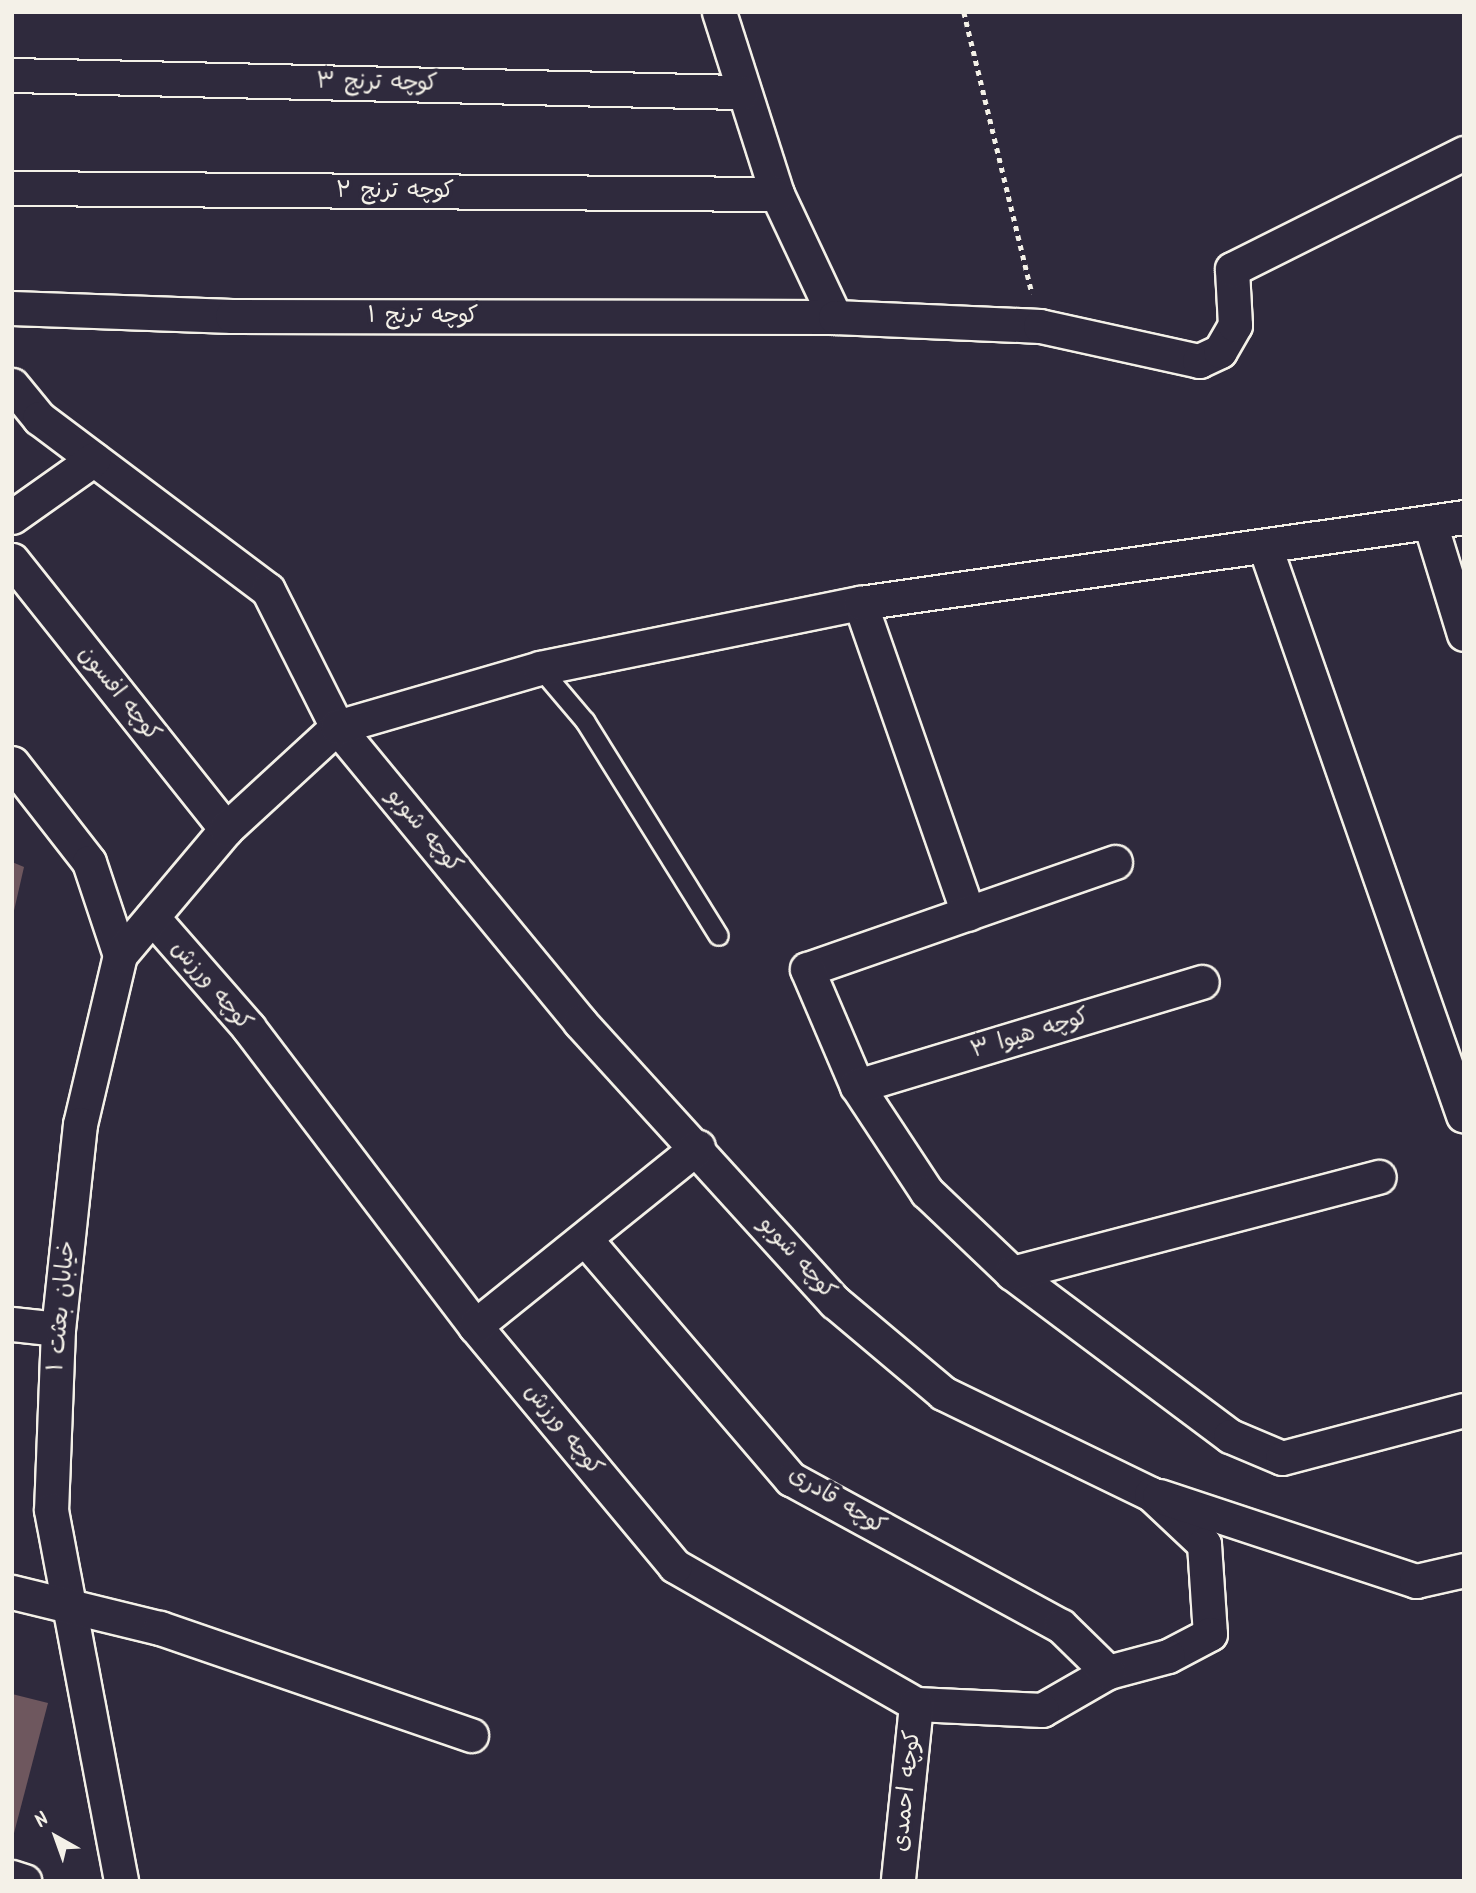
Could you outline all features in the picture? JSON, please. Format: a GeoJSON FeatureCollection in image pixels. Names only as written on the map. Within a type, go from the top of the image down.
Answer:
{"type":"FeatureCollection","features":[{"type":"Feature","properties":{"kind":"street"},"geometry":{"type":"LineString","coordinates":[[719,12],[741,92],[777,194],[835,317]]}},
{"type":"Feature","properties":{"kind":"street","name":"کوچه ترنج ۳"},"geometry":{"type":"LineString","coordinates":[[12,75],[741,92]]}},
{"type":"Feature","properties":{"kind":"street","name":"کوچه ترنج ۱"},"geometry":{"type":"LineString","coordinates":[[12,308],[232,316],[835,317],[1040,326],[1199,361],[1220,351],[1235,325],[1231,269],[1464,153]]}},
{"type":"Feature","properties":{"kind":"street","name":"کوچه ترنج ۲"},"geometry":{"type":"LineString","coordinates":[[12,188],[777,194]]}},
{"type":"Feature","properties":{"kind":"street","name":"کوچه شوبو"},"geometry":{"type":"LineString","coordinates":[[12,385],[39,418],[268,590],[337,727],[580,1021],[698,1147],[835,1302],[943,1393],[1152,1494],[1204,1544],[1210,1634],[1168,1656],[1108,1672]]}},
{"type":"Feature","properties":{"kind":"street"},"geometry":{"type":"LineString","coordinates":[[12,517],[93,459]]}},
{"type":"Feature","properties":{"kind":"street"},"geometry":{"type":"LineString","coordinates":[[120,954],[226,829],[337,727],[540,668],[860,604],[1464,517]]}},
{"type":"Feature","properties":{"kind":"street"},"geometry":{"type":"LineString","coordinates":[[1430,523],[1464,634]]}},
{"type":"Feature","properties":{"kind":"street"},"geometry":{"type":"LineString","coordinates":[[1265,547],[1463,1115]]}},
{"type":"Feature","properties":{"kind":"street","name":"کوچه افسون"},"geometry":{"type":"LineString","coordinates":[[12,560],[226,829]]}},
{"type":"Feature","properties":{"kind":"street"},"geometry":{"type":"LineString","coordinates":[[860,604],[968,914]]}},
{"type":"Feature","properties":{"kind":"street"},"geometry":{"type":"LineString","coordinates":[[12,763],[89,862],[120,954]]}},
{"type":"Feature","properties":{"kind":"street"},"geometry":{"type":"LineString","coordinates":[[1115,862],[807,969],[857,1086],[928,1192],[1012,1273],[1230,1436],[1282,1458],[1464,1410]]}},
{"type":"Feature","properties":{"kind":"street","name":"کوچه ورزش"},"geometry":{"type":"LineString","coordinates":[[152,917],[249,1028],[475,1326],[674,1566],[916,1704],[1042,1710],[1108,1672]]}},
{"type":"Feature","properties":{"kind":"street","name":"خیابان بعثت ۱"},"geometry":{"type":"LineString","coordinates":[[120,954],[80,1124],[58,1329],[51,1510],[66,1601],[121,1881]]}},
{"type":"Feature","properties":{"kind":"street","name":"کوچه هیوا ۳"},"geometry":{"type":"LineString","coordinates":[[857,1086],[1202,982]]}},
{"type":"Feature","properties":{"kind":"street"},"geometry":{"type":"LineString","coordinates":[[475,1326],[586,1240],[698,1147]]}},
{"type":"Feature","properties":{"kind":"street"},"geometry":{"type":"LineString","coordinates":[[1012,1273],[1379,1177]]}},
{"type":"Feature","properties":{"kind":"street","name":"کوچه قادری"},"geometry":{"type":"LineString","coordinates":[[586,1240],[791,1479],[1061,1626],[1108,1672]]}},
{"type":"Feature","properties":{"kind":"street"},"geometry":{"type":"LineString","coordinates":[[12,1324],[58,1329]]}},
{"type":"Feature","properties":{"kind":"street"},"geometry":{"type":"LineString","coordinates":[[1152,1494],[1416,1581],[1464,1570]]}},
{"type":"Feature","properties":{"kind":"street"},"geometry":{"type":"LineString","coordinates":[[12,1592],[66,1601],[471,1735]]}},
{"type":"Feature","properties":{"kind":"street","name":"کوچه احمدی"},"geometry":{"type":"LineString","coordinates":[[898,1879],[916,1704]]}},
{"type":"Feature","properties":{"kind":"street"},"geometry":{"type":"LineString","coordinates":[[12,1877],[24,1881]]}},
{"type":"Feature","properties":{"kind":"lane"},"geometry":{"type":"LineString","coordinates":[[540,668],[585,721],[719,936]]}},
{"type":"Feature","properties":{"kind":"path"},"geometry":{"type":"LineString","coordinates":[[964,12],[1040,326]]}},
{"type":"Feature","properties":{"kind":"building"},"geometry":{"type":"Polygon","coordinates":[[[12,862],[24,867],[13,915],[12,914],[12,862]]]}},
{"type":"Feature","properties":{"kind":"building"},"geometry":{"type":"Polygon","coordinates":[[[12,1694],[48,1703],[13,1837],[12,1837],[12,1694]]]}}]}
